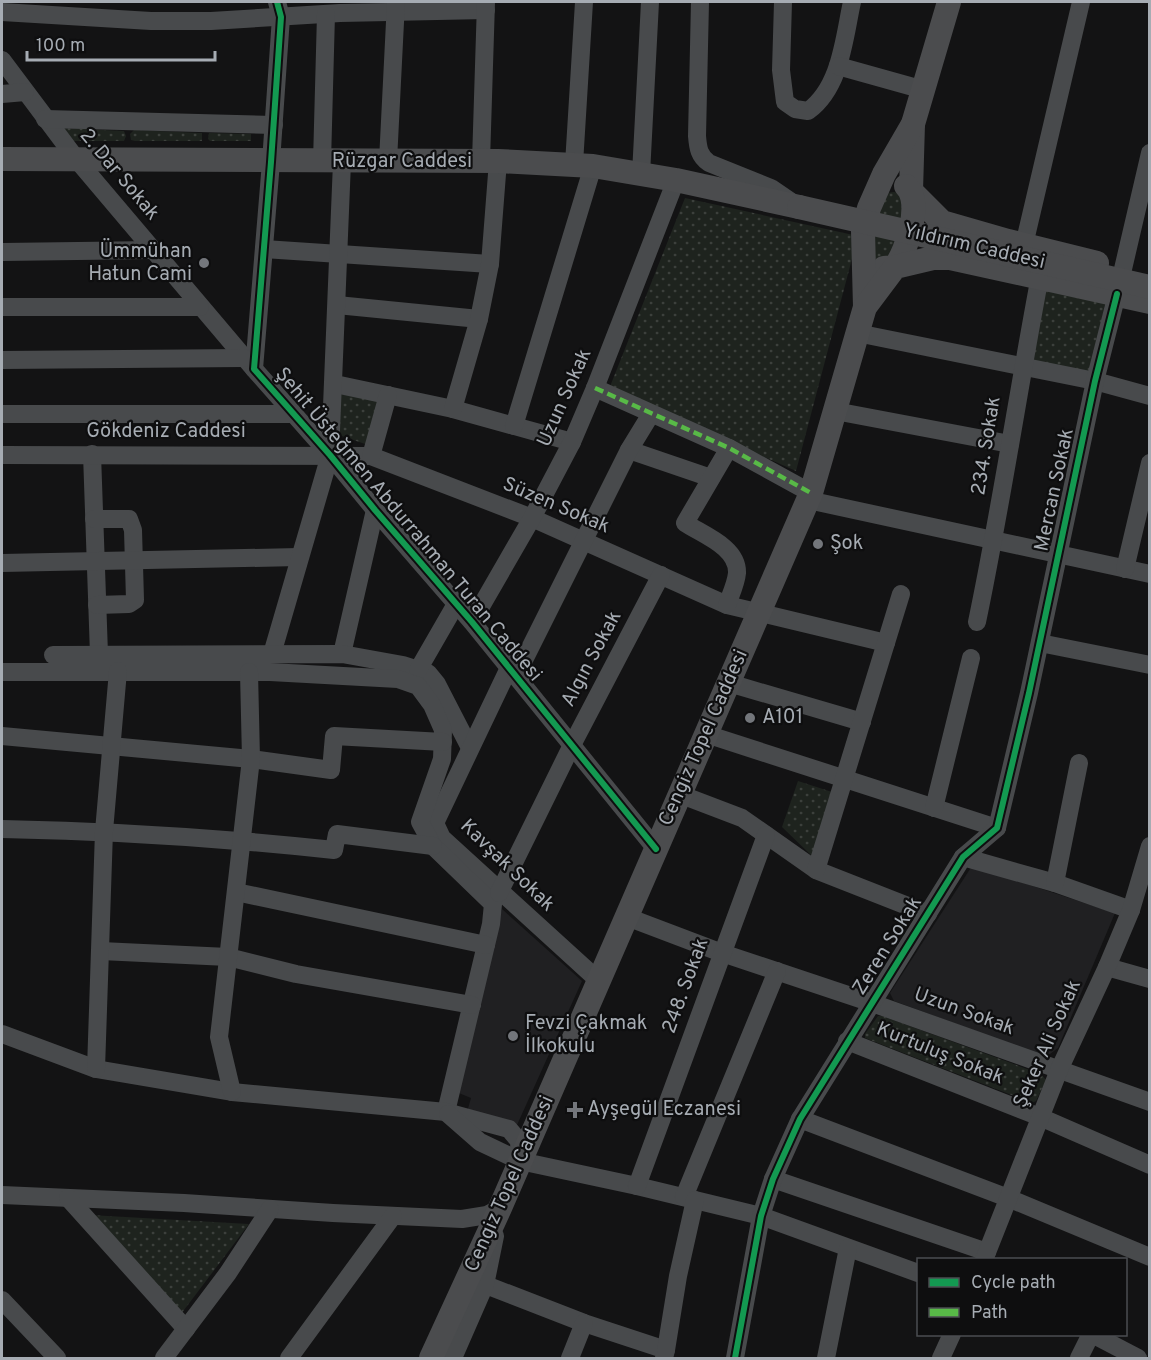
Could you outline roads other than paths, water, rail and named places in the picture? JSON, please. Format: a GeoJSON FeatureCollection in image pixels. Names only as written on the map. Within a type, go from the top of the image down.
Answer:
{"type":"FeatureCollection","features":[{"type":"Feature","properties":{"kind":"main road"},"geometry":{"type":"LineString","coordinates":[[865,307],[863,231],[876,190],[913,124],[949,2]]}},
{"type":"Feature","properties":{"kind":"main road"},"geometry":{"type":"LineString","coordinates":[[865,307],[895,267],[903,253],[912,225],[913,124]]}},
{"type":"Feature","properties":{"kind":"main road","name":"Rüzgar Caddesi"},"geometry":{"type":"LineString","coordinates":[[2,159],[271,162],[489,161],[584,165],[676,180],[799,207]]}},
{"type":"Feature","properties":{"kind":"main road"},"geometry":{"type":"LineString","coordinates":[[876,190],[887,183],[898,182],[911,191],[942,222],[958,228],[1149,275]]}},
{"type":"Feature","properties":{"kind":"main road","name":"Yıldırım Caddesi"},"geometry":{"type":"LineString","coordinates":[[799,207],[1149,287]]}},
{"type":"Feature","properties":{"kind":"main road"},"geometry":{"type":"LineString","coordinates":[[863,245],[866,257],[876,267],[895,267],[933,258],[950,258],[1040,276],[1149,302]]}},
{"type":"Feature","properties":{"kind":"main road","name":"Cengiz Topel Caddesi"},"geometry":{"type":"LineString","coordinates":[[431,1359],[476,1282],[500,1208],[810,496],[865,307]]}},
{"type":"Feature","properties":{"kind":"street"},"geometry":{"type":"LineString","coordinates":[[514,426],[584,165],[584,2]]}},
{"type":"Feature","properties":{"kind":"street"},"geometry":{"type":"LineString","coordinates":[[641,174],[650,2]]}},
{"type":"Feature","properties":{"kind":"street"},"geometry":{"type":"LineString","coordinates":[[700,2],[697,136],[702,158],[771,188],[799,207]]}},
{"type":"Feature","properties":{"kind":"street"},"geometry":{"type":"LineString","coordinates":[[783,2],[780,70],[784,102],[795,109],[808,111],[818,103],[838,66],[852,2]]}},
{"type":"Feature","properties":{"kind":"street"},"geometry":{"type":"LineString","coordinates":[[1024,245],[1081,2]]}},
{"type":"Feature","properties":{"kind":"street"},"geometry":{"type":"LineString","coordinates":[[388,161],[396,6]]}},
{"type":"Feature","properties":{"kind":"street"},"geometry":{"type":"LineString","coordinates":[[2,12],[89,9],[171,21],[211,21],[279,9],[486,6],[490,264],[479,319],[453,409]]}},
{"type":"Feature","properties":{"kind":"street","name":"Şehit Üsteğmen Abdurrahman Turan Caddesi"},"geometry":{"type":"LineString","coordinates":[[279,9],[274,125],[264,249],[249,363],[472,622],[656,849]]}},
{"type":"Feature","properties":{"kind":"street"},"geometry":{"type":"LineString","coordinates":[[272,654],[330,455],[339,253],[332,162],[335,9]]}},
{"type":"Feature","properties":{"kind":"street","name":"2. Dar Sokak"},"geometry":{"type":"LineString","coordinates":[[2,60],[77,160],[249,363]]}},
{"type":"Feature","properties":{"kind":"street"},"geometry":{"type":"LineString","coordinates":[[838,66],[924,90]]}},
{"type":"Feature","properties":{"kind":"street"},"geometry":{"type":"LineString","coordinates":[[2,94],[25,93]]}},
{"type":"Feature","properties":{"kind":"street"},"geometry":{"type":"LineString","coordinates":[[45,119],[274,125]]}},
{"type":"Feature","properties":{"kind":"street"},"geometry":{"type":"LineString","coordinates":[[1123,269],[1149,153]]}},
{"type":"Feature","properties":{"kind":"street","name":"Uzun Sokak"},"geometry":{"type":"LineString","coordinates":[[472,622],[532,518],[572,442],[676,180]]}},
{"type":"Feature","properties":{"kind":"street"},"geometry":{"type":"LineString","coordinates":[[264,249],[490,264]]}},
{"type":"Feature","properties":{"kind":"street"},"geometry":{"type":"LineString","coordinates":[[2,252],[153,250]]}},
{"type":"Feature","properties":{"kind":"street","name":"234. Sokak"},"geometry":{"type":"LineString","coordinates":[[977,622],[994,540],[1040,276]]}},
{"type":"Feature","properties":{"kind":"street","name":"Mercan Sokak"},"geometry":{"type":"LineString","coordinates":[[997,828],[1040,643],[1095,381],[1117,294]]}},
{"type":"Feature","properties":{"kind":"street"},"geometry":{"type":"LineString","coordinates":[[337,305],[479,319]]}},
{"type":"Feature","properties":{"kind":"street"},"geometry":{"type":"LineString","coordinates":[[2,307],[200,307]]}},
{"type":"Feature","properties":{"kind":"street"},"geometry":{"type":"LineString","coordinates":[[857,333],[1095,381],[1149,396]]}},
{"type":"Feature","properties":{"kind":"street"},"geometry":{"type":"LineString","coordinates":[[2,360],[249,363]]}},
{"type":"Feature","properties":{"kind":"street"},"geometry":{"type":"LineString","coordinates":[[334,384],[453,409],[572,442]]}},
{"type":"Feature","properties":{"kind":"street"},"geometry":{"type":"LineString","coordinates":[[595,388],[729,448],[810,496],[1149,574]]}},
{"type":"Feature","properties":{"kind":"street"},"geometry":{"type":"LineString","coordinates":[[371,456],[388,395]]}},
{"type":"Feature","properties":{"kind":"street"},"geometry":{"type":"LineString","coordinates":[[835,411],[1010,444]]}},
{"type":"Feature","properties":{"kind":"street"},"geometry":{"type":"LineString","coordinates":[[2,414],[294,414]]}},
{"type":"Feature","properties":{"kind":"street","name":"Kavşak Sokak"},"geometry":{"type":"LineString","coordinates":[[599,981],[442,838],[435,823],[470,748],[583,542],[629,450],[651,414]]}},
{"type":"Feature","properties":{"kind":"street"},"geometry":{"type":"LineString","coordinates":[[727,606],[737,573],[734,557],[726,549],[685,523],[729,448]]}},
{"type":"Feature","properties":{"kind":"street"},"geometry":{"type":"LineString","coordinates":[[629,450],[711,478]]}},
{"type":"Feature","properties":{"kind":"street","name":"Gökdeniz Caddesi"},"geometry":{"type":"LineString","coordinates":[[2,454],[330,455]]}},
{"type":"Feature","properties":{"kind":"street"},"geometry":{"type":"LineString","coordinates":[[92,454],[99,654]]}},
{"type":"Feature","properties":{"kind":"street","name":"Süzen Sokak"},"geometry":{"type":"LineString","coordinates":[[330,455],[371,456],[532,518],[727,606],[886,643]]}},
{"type":"Feature","properties":{"kind":"street"},"geometry":{"type":"LineString","coordinates":[[1125,569],[1149,463]]}},
{"type":"Feature","properties":{"kind":"street"},"geometry":{"type":"LineString","coordinates":[[342,654],[375,510]]}},
{"type":"Feature","properties":{"kind":"street"},"geometry":{"type":"LineString","coordinates":[[94,519],[129,519],[133,530],[135,600],[129,604],[97,605]]}},
{"type":"Feature","properties":{"kind":"street"},"geometry":{"type":"LineString","coordinates":[[2,563],[299,557]]}},
{"type":"Feature","properties":{"kind":"street","name":"Algın Sokak"},"geometry":{"type":"LineString","coordinates":[[500,893],[572,745],[661,575]]}},
{"type":"Feature","properties":{"kind":"street"},"geometry":{"type":"LineString","coordinates":[[816,870],[901,594]]}},
{"type":"Feature","properties":{"kind":"street"},"geometry":{"type":"LineString","coordinates":[[418,670],[456,604]]}},
{"type":"Feature","properties":{"kind":"street"},"geometry":{"type":"LineString","coordinates":[[1040,643],[1149,665]]}},
{"type":"Feature","properties":{"kind":"street"},"geometry":{"type":"LineString","coordinates":[[53,655],[342,654],[403,665],[428,673],[437,684],[470,748]]}},
{"type":"Feature","properties":{"kind":"street"},"geometry":{"type":"LineString","coordinates":[[934,808],[971,658]]}},
{"type":"Feature","properties":{"kind":"street"},"geometry":{"type":"LineString","coordinates":[[96,1069],[104,831],[118,671]]}},
{"type":"Feature","properties":{"kind":"street"},"geometry":{"type":"LineString","coordinates":[[2,672],[249,672],[398,678],[418,686],[432,705],[443,730],[442,759],[420,822],[433,846],[492,904],[491,924],[446,1112]]}},
{"type":"Feature","properties":{"kind":"street"},"geometry":{"type":"LineString","coordinates":[[232,1092],[219,1037],[251,759],[249,672]]}},
{"type":"Feature","properties":{"kind":"street"},"geometry":{"type":"LineString","coordinates":[[729,682],[862,722]]}},
{"type":"Feature","properties":{"kind":"street"},"geometry":{"type":"LineString","coordinates":[[706,734],[997,828]]}},
{"type":"Feature","properties":{"kind":"street"},"geometry":{"type":"LineString","coordinates":[[2,736],[251,759],[331,770],[333,736],[443,742]]}},
{"type":"Feature","properties":{"kind":"street"},"geometry":{"type":"LineString","coordinates":[[1055,883],[1078,763]]}},
{"type":"Feature","properties":{"kind":"street"},"geometry":{"type":"LineString","coordinates":[[679,794],[742,818],[816,870],[928,914]]}},
{"type":"Feature","properties":{"kind":"street","name":"Zeren Sokak"},"geometry":{"type":"LineString","coordinates":[[740,1358],[761,1216],[773,1179],[800,1119],[963,857],[997,828]]}},
{"type":"Feature","properties":{"kind":"street"},"geometry":{"type":"LineString","coordinates":[[2,829],[104,831],[242,840],[334,850],[337,834],[433,846]]}},
{"type":"Feature","properties":{"kind":"street","name":"248. Sokak"},"geometry":{"type":"LineString","coordinates":[[636,1186],[766,836]]}},
{"type":"Feature","properties":{"kind":"street","name":"Şeker Ali Sokak"},"geometry":{"type":"LineString","coordinates":[[986,1256],[1059,1070],[1138,905],[1149,846]]}},
{"type":"Feature","properties":{"kind":"street"},"geometry":{"type":"LineString","coordinates":[[963,857],[1138,905]]}},
{"type":"Feature","properties":{"kind":"street"},"geometry":{"type":"LineString","coordinates":[[236,892],[486,945]]}},
{"type":"Feature","properties":{"kind":"street","name":"Uzun Sokak"},"geometry":{"type":"LineString","coordinates":[[627,917],[723,953],[1059,1070],[1148,1096]]}},
{"type":"Feature","properties":{"kind":"street"},"geometry":{"type":"LineString","coordinates":[[101,951],[228,957],[296,974],[472,1005]]}},
{"type":"Feature","properties":{"kind":"street"},"geometry":{"type":"LineString","coordinates":[[1107,967],[1149,979]]}},
{"type":"Feature","properties":{"kind":"street"},"geometry":{"type":"LineString","coordinates":[[453,1359],[476,1282],[665,1354],[689,1198],[777,971]]}},
{"type":"Feature","properties":{"kind":"street"},"geometry":{"type":"LineString","coordinates":[[2,1034],[96,1069],[232,1092],[446,1112],[509,1129],[519,1141],[520,1161]]}},
{"type":"Feature","properties":{"kind":"street","name":"Kurtuluş Sokak"},"geometry":{"type":"LineString","coordinates":[[847,1041],[1040,1117],[1149,1165]]}},
{"type":"Feature","properties":{"kind":"street"},"geometry":{"type":"LineString","coordinates":[[446,1112],[480,1142],[520,1161],[761,1216],[917,1273]]}},
{"type":"Feature","properties":{"kind":"street"},"geometry":{"type":"LineString","coordinates":[[800,1119],[1008,1198],[1149,1257]]}},
{"type":"Feature","properties":{"kind":"street"},"geometry":{"type":"LineString","coordinates":[[773,1179],[986,1256]]}},
{"type":"Feature","properties":{"kind":"street"},"geometry":{"type":"LineString","coordinates":[[2,1196],[68,1198],[89,1190],[270,1209],[462,1219],[487,1215],[500,1208]]}},
{"type":"Feature","properties":{"kind":"street"},"geometry":{"type":"LineString","coordinates":[[68,1198],[186,1329]]}},
{"type":"Feature","properties":{"kind":"street"},"geometry":{"type":"LineString","coordinates":[[164,1359],[228,1273],[270,1209]]}},
{"type":"Feature","properties":{"kind":"street"},"geometry":{"type":"LineString","coordinates":[[290,1359],[393,1216]]}},
{"type":"Feature","properties":{"kind":"street"},"geometry":{"type":"LineString","coordinates":[[826,1359],[848,1248]]}},
{"type":"Feature","properties":{"kind":"street"},"geometry":{"type":"LineString","coordinates":[[2,1300],[57,1359]]}},
{"type":"Feature","properties":{"kind":"street"},"geometry":{"type":"LineString","coordinates":[[570,1359],[584,1323]]}},
{"type":"Feature","properties":{"kind":"street"},"geometry":{"type":"LineString","coordinates":[[946,1357],[952,1336]]}},
{"type":"Feature","properties":{"kind":"street"},"geometry":{"type":"LineString","coordinates":[[1079,1359],[1091,1336]]}},
{"type":"Feature","properties":{"kind":"street"},"geometry":{"type":"LineString","coordinates":[[1094,1336],[1138,1359]]}},
{"type":"Feature","properties":{"kind":"place","name":"Ümmühan Hatun Cami"},"geometry":{"type":"Point","coordinates":[204,263]}},
{"type":"Feature","properties":{"kind":"place","name":"Şok"},"geometry":{"type":"Point","coordinates":[818,544]}},
{"type":"Feature","properties":{"kind":"place","name":"A101"},"geometry":{"type":"Point","coordinates":[750,718]}},
{"type":"Feature","properties":{"kind":"place","name":"Fevzi Çakmak İlkokulu"},"geometry":{"type":"Point","coordinates":[513,1036]}},
{"type":"Feature","properties":{"kind":"place","name":"Ayşegül Eczanesi"},"geometry":{"type":"Point","coordinates":[575,1110]}}]}
